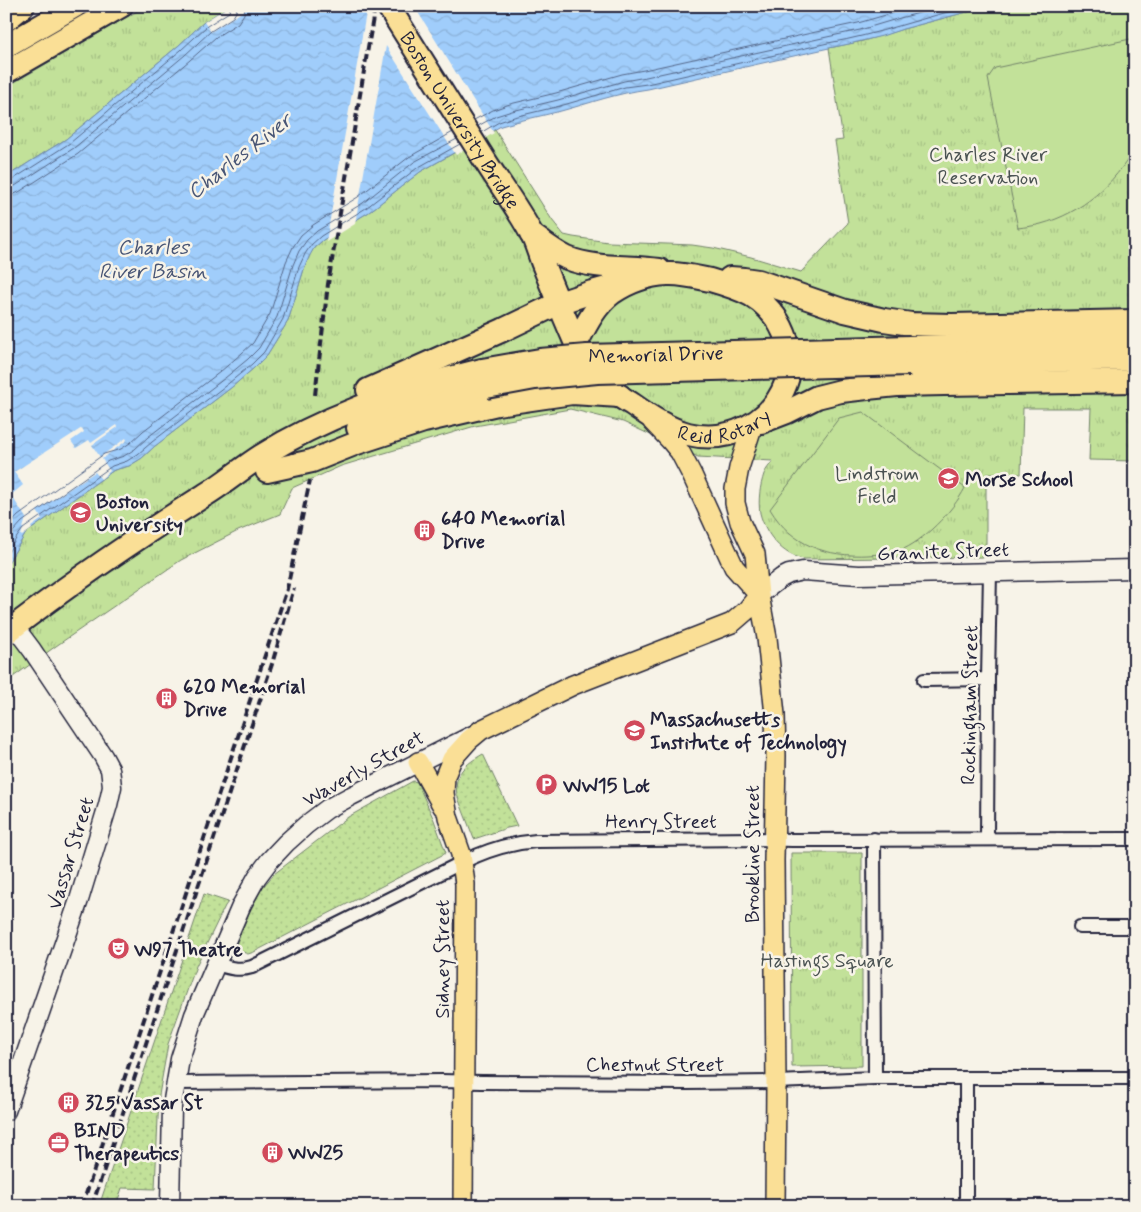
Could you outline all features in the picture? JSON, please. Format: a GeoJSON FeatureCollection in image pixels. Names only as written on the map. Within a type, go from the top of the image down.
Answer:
{"type":"FeatureCollection","features":[{"type":"Feature","properties":{"kind":"highway"},"geometry":{"type":"LineString","coordinates":[[6,20],[22,6]]}},
{"type":"Feature","properties":{"kind":"highway"},"geometry":{"type":"LineString","coordinates":[[6,46],[75,6]]}},
{"type":"Feature","properties":{"kind":"highway"},"geometry":{"type":"LineString","coordinates":[[6,72],[121,6]]}},
{"type":"Feature","properties":{"kind":"highway","name":"Boston University Bridge"},"geometry":{"type":"LineString","coordinates":[[388,6],[531,234],[576,344]]}},
{"type":"Feature","properties":{"kind":"highway","name":"Boston University Bridge"},"geometry":{"type":"LineString","coordinates":[[531,234],[559,254],[579,262],[646,268],[678,274]]}},
{"type":"Feature","properties":{"kind":"highway","name":"Reid Rotary"},"geometry":{"type":"LineString","coordinates":[[660,274],[678,274],[706,279],[742,291],[769,310],[777,320],[786,338],[790,359],[787,380],[774,406],[753,424],[731,434],[700,436],[688,434],[676,430],[646,413],[595,377],[576,344],[592,315],[603,301],[620,288],[660,274]]}},
{"type":"Feature","properties":{"kind":"highway"},"geometry":{"type":"LineString","coordinates":[[264,464],[299,421],[325,408],[390,381],[559,303],[598,290],[645,278]]}},
{"type":"Feature","properties":{"kind":"highway"},"geometry":{"type":"LineString","coordinates":[[706,279],[736,278],[758,281],[845,311],[911,324],[952,325],[1135,321]]}},
{"type":"Feature","properties":{"kind":"highway","name":"Memorial Drive"},"geometry":{"type":"LineString","coordinates":[[10,629],[91,570],[139,538],[208,494],[264,464],[393,414],[445,397],[484,378],[535,378],[597,372],[1135,342]]}},
{"type":"Feature","properties":{"kind":"highway","name":"Memorial Drive"},"geometry":{"type":"LineString","coordinates":[[910,355],[1135,359]]}},
{"type":"Feature","properties":{"kind":"highway"},"geometry":{"type":"LineString","coordinates":[[753,424],[787,412],[818,397],[854,389],[897,385],[1135,381]]}},
{"type":"Feature","properties":{"kind":"highway"},"geometry":{"type":"LineString","coordinates":[[264,464],[312,461],[357,443],[424,421],[498,404],[572,393],[620,396]]}},
{"type":"Feature","properties":{"kind":"main road"},"geometry":{"type":"LineString","coordinates":[[646,413],[680,452],[734,567],[759,594]]}},
{"type":"Feature","properties":{"kind":"main road","name":"Brookline Street"},"geometry":{"type":"LineString","coordinates":[[753,424],[739,468],[735,489],[735,502],[740,522],[755,554],[759,594],[767,638],[775,715],[775,1206]]}},
{"type":"Feature","properties":{"kind":"main road","name":"Granite Street"},"geometry":{"type":"LineString","coordinates":[[759,594],[780,578],[789,574],[803,572],[859,575],[1135,568]]}},
{"type":"Feature","properties":{"kind":"main road","name":"Waverly Street"},"geometry":{"type":"LineString","coordinates":[[170,1206],[171,1119],[180,1060],[189,1030],[242,904],[269,860],[317,817],[339,802],[586,679],[732,623],[744,614],[755,602],[759,594]]}},
{"type":"Feature","properties":{"kind":"main road","name":"Vassar Street"},"geometry":{"type":"LineString","coordinates":[[6,1111],[80,900],[112,786],[110,769],[104,756],[32,650],[10,629]]}},
{"type":"Feature","properties":{"kind":"main road","name":"Sidney Street"},"geometry":{"type":"LineString","coordinates":[[463,1206],[465,884],[463,862],[448,817],[444,793],[445,776],[452,759],[462,746],[481,730]]}},
{"type":"Feature","properties":{"kind":"main road"},"geometry":{"type":"LineString","coordinates":[[418,762],[448,817]]}},
{"type":"Feature","properties":{"kind":"street","name":"Rockingham Street"},"geometry":{"type":"LineString","coordinates":[[987,839],[990,572]]}},
{"type":"Feature","properties":{"kind":"street"},"geometry":{"type":"LineString","coordinates":[[924,680],[988,679]]}},
{"type":"Feature","properties":{"kind":"street","name":"Henry Street"},"geometry":{"type":"LineString","coordinates":[[216,964],[235,969],[252,967],[463,862],[499,847],[517,843],[536,841],[775,839],[1135,839]]}},
{"type":"Feature","properties":{"kind":"street"},"geometry":{"type":"LineString","coordinates":[[874,839],[875,1078]]}},
{"type":"Feature","properties":{"kind":"street"},"geometry":{"type":"LineString","coordinates":[[1080,926],[1135,927]]}},
{"type":"Feature","properties":{"kind":"street","name":"Chestnut Street"},"geometry":{"type":"LineString","coordinates":[[176,1083],[442,1081],[668,1083],[776,1082],[875,1078],[1135,1078]]}},
{"type":"Feature","properties":{"kind":"street"},"geometry":{"type":"LineString","coordinates":[[966,1078],[966,1206]]}},
{"type":"Feature","properties":{"kind":"green space"},"geometry":{"type":"Polygon","coordinates":[[[146,6],[229,6],[204,22],[66,139],[6,177],[6,87],[146,6]]]}},
{"type":"Feature","properties":{"kind":"green space","name":"Charles River Reservation"},"geometry":{"type":"Polygon","coordinates":[[[996,6],[1135,6],[1135,461],[1089,460],[1091,408],[1023,408],[1021,474],[986,474],[986,557],[804,559],[789,554],[782,549],[762,521],[759,508],[760,488],[765,472],[773,461],[698,457],[623,422],[570,409],[475,426],[341,466],[292,488],[280,514],[238,531],[181,560],[6,682],[6,566],[26,533],[114,470],[129,466],[142,458],[255,367],[267,355],[288,321],[304,269],[314,248],[323,240],[369,212],[420,172],[495,130],[552,220],[564,235],[608,242],[692,245],[713,248],[801,272],[848,223],[835,141],[843,140],[829,48],[863,41],[963,13],[996,6]]]}},
{"type":"Feature","properties":{"kind":"green space"},"geometry":{"type":"Polygon","coordinates":[[[1135,38],[1135,148],[1127,161],[1107,185],[1070,213],[1038,225],[1018,228],[988,78],[995,68],[1135,38]]]}},
{"type":"Feature","properties":{"kind":"green space","name":"Lindstrom Field"},"geometry":{"type":"Polygon","coordinates":[[[863,412],[965,488],[953,506],[936,525],[918,541],[899,551],[884,554],[853,555],[838,554],[812,547],[789,532],[770,509],[839,418],[863,412]]]}},
{"type":"Feature","properties":{"kind":"green space"},"geometry":{"type":"Polygon","coordinates":[[[483,754],[517,826],[474,839],[457,795],[456,787],[462,770],[483,754]]]}},
{"type":"Feature","properties":{"kind":"green space"},"geometry":{"type":"Polygon","coordinates":[[[413,781],[417,782],[446,853],[254,952],[248,954],[240,951],[237,942],[249,913],[262,888],[274,874],[348,817],[413,781]]]}},
{"type":"Feature","properties":{"kind":"green space","name":"Hastings Square"},"geometry":{"type":"Polygon","coordinates":[[[791,853],[862,853],[862,1066],[792,1067],[791,853]]]}},
{"type":"Feature","properties":{"kind":"green space"},"geometry":{"type":"Polygon","coordinates":[[[204,894],[228,902],[196,966],[168,1044],[159,1095],[155,1189],[122,1188],[116,1206],[99,1206],[204,894]]]}},
{"type":"Feature","properties":{"kind":"water","name":"Charles River Basin"},"geometry":{"type":"Polygon","coordinates":[[[229,6],[996,6],[849,44],[615,96],[501,126],[420,172],[369,212],[323,240],[314,248],[304,269],[288,321],[267,355],[232,387],[142,458],[129,466],[114,470],[26,533],[6,566],[6,177],[66,139],[204,22],[229,6]]]}},
{"type":"Feature","properties":{"kind":"pier"},"geometry":{"type":"Polygon","coordinates":[[[229,6],[251,6],[211,32],[204,22],[229,6]]]}},
{"type":"Feature","properties":{"kind":"pier"},"geometry":{"type":"Polygon","coordinates":[[[362,6],[414,6],[494,133],[456,155],[386,46],[355,224],[326,242],[366,13],[362,6]]]}},
{"type":"Feature","properties":{"kind":"pier"},"geometry":{"type":"Polygon","coordinates":[[[117,425],[118,427],[92,445],[100,457],[126,438],[127,440],[102,459],[110,471],[101,479],[95,472],[37,511],[42,519],[22,536],[26,518],[11,495],[23,485],[14,472],[82,428],[84,432],[71,441],[76,448],[89,440],[91,443],[117,425]]]}},
{"type":"Feature","properties":{"kind":"railway"},"geometry":{"type":"LineString","coordinates":[[315,395],[328,284],[375,6]]}},
{"type":"Feature","properties":{"kind":"railway"},"geometry":{"type":"LineString","coordinates":[[82,1206],[287,589],[310,480]]}},
{"type":"Feature","properties":{"kind":"railway"},"geometry":{"type":"LineString","coordinates":[[92,1206],[272,664],[294,588]]}},
{"type":"Feature","properties":{"kind":"place","name":"Morse School"},"geometry":{"type":"Point","coordinates":[949,479]}},
{"type":"Feature","properties":{"kind":"place","name":"Boston University"},"geometry":{"type":"Point","coordinates":[80,512]}},
{"type":"Feature","properties":{"kind":"place","name":"640 Memorial Drive"},"geometry":{"type":"Point","coordinates":[425,530]}},
{"type":"Feature","properties":{"kind":"place","name":"620 Memorial Drive"},"geometry":{"type":"Point","coordinates":[167,698]}},
{"type":"Feature","properties":{"kind":"place","name":"Massachusetts Institute of Technology"},"geometry":{"type":"Point","coordinates":[634,731]}},
{"type":"Feature","properties":{"kind":"place","name":"WW15 Lot"},"geometry":{"type":"Point","coordinates":[547,785]}},
{"type":"Feature","properties":{"kind":"place","name":"W97 Theatre"},"geometry":{"type":"Point","coordinates":[118,949]}},
{"type":"Feature","properties":{"kind":"place","name":"325 Vassar St"},"geometry":{"type":"Point","coordinates":[69,1102]}},
{"type":"Feature","properties":{"kind":"place","name":"BIND Therapeutics"},"geometry":{"type":"Point","coordinates":[58,1142]}},
{"type":"Feature","properties":{"kind":"place","name":"WW25"},"geometry":{"type":"Point","coordinates":[272,1152]}},
{"type":"Feature","properties":{"kind":"water label","name":"Charles River"},"geometry":{"type":"Point","coordinates":[239,156]}}]}
